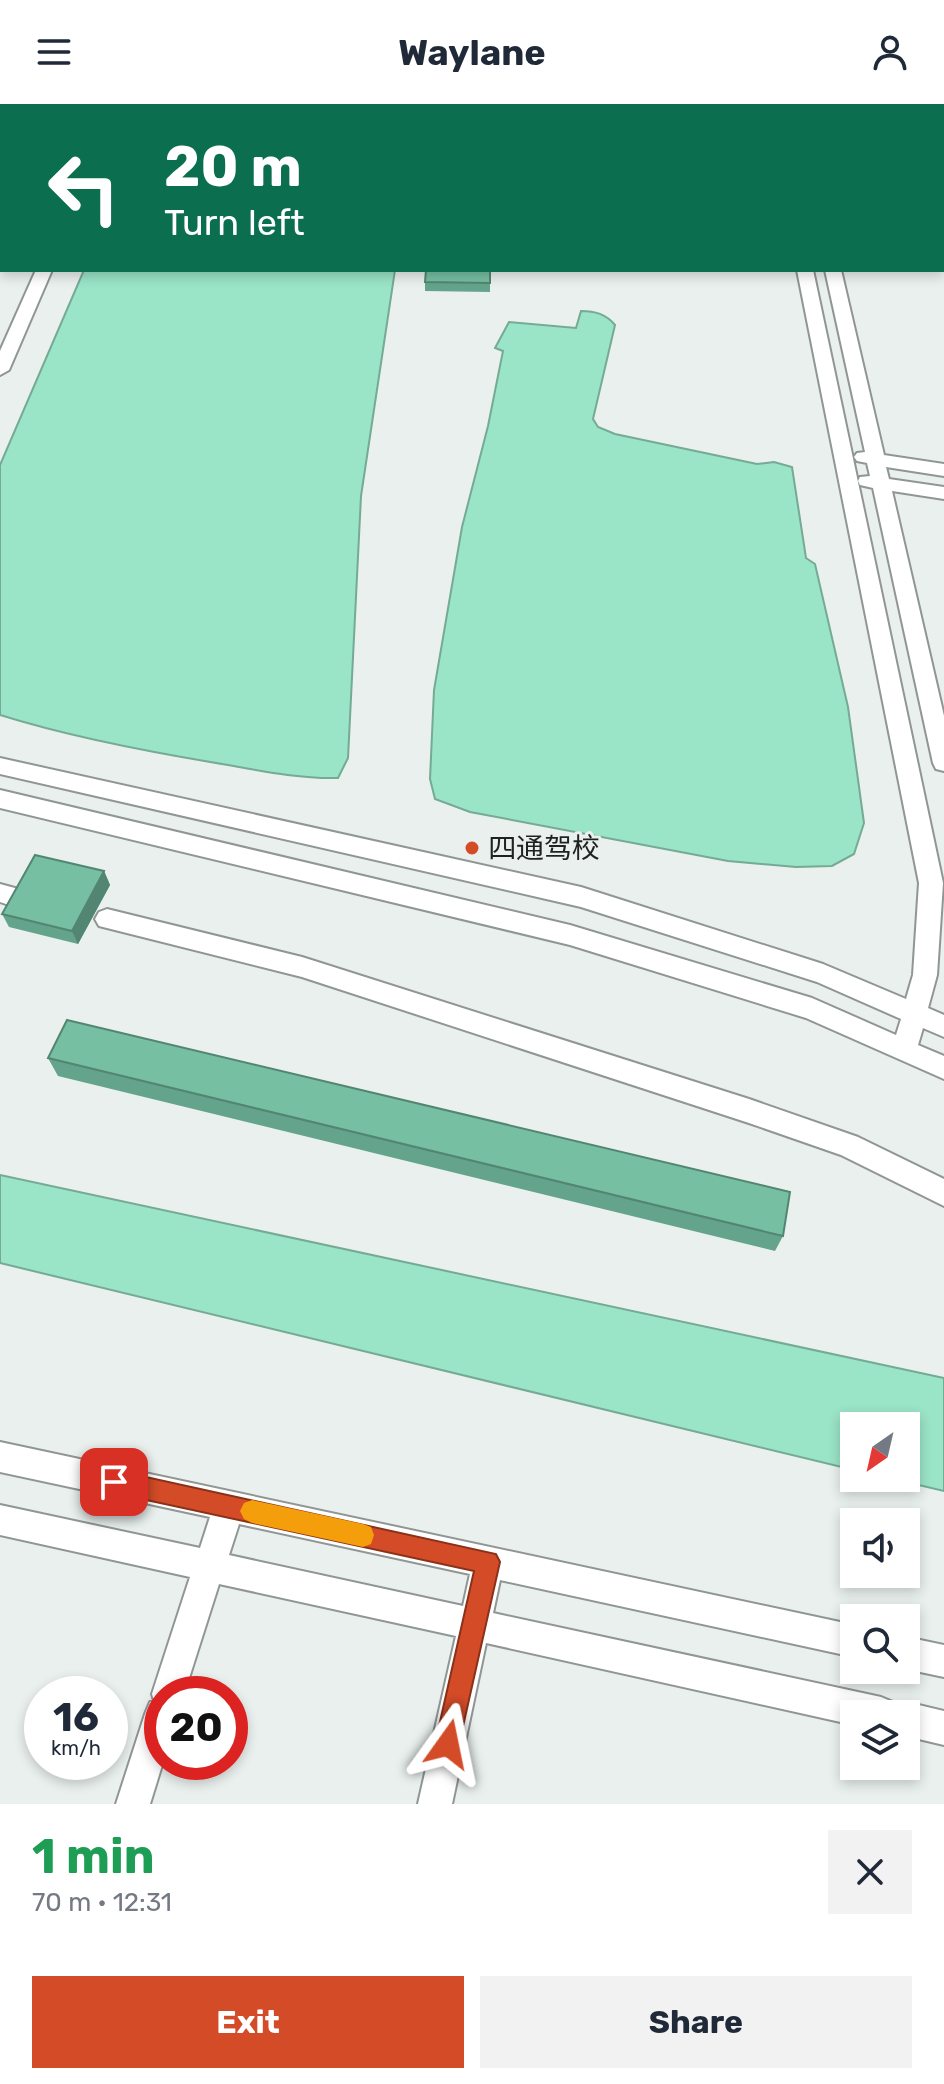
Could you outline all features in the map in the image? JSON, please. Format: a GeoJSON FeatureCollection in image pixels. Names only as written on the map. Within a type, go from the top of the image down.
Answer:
{"type":"FeatureCollection","features":[{"type":"Feature","properties":{"kind":"lane"},"geometry":{"type":"LineString","coordinates":[[0,370],[43,272]]}},
{"type":"Feature","properties":{"kind":"lane"},"geometry":{"type":"LineString","coordinates":[[805,272],[931,883],[925,975],[904,1051]]}},
{"type":"Feature","properties":{"kind":"lane"},"geometry":{"type":"LineString","coordinates":[[833,272],[944,763]]}},
{"type":"Feature","properties":{"kind":"lane"},"geometry":{"type":"LineString","coordinates":[[844,453],[944,470]]}},
{"type":"Feature","properties":{"kind":"lane"},"geometry":{"type":"LineString","coordinates":[[849,479],[944,493]]}},
{"type":"Feature","properties":{"kind":"lane"},"geometry":{"type":"LineString","coordinates":[[0,766],[581,897],[823,974],[944,1026]]}},
{"type":"Feature","properties":{"kind":"lane"},"geometry":{"type":"LineString","coordinates":[[0,799],[570,935],[812,1009],[944,1068]]}},
{"type":"Feature","properties":{"kind":"lane"},"geometry":{"type":"LineString","coordinates":[[107,919],[302,967],[749,1111],[849,1146],[944,1193]]}},
{"type":"Feature","properties":{"kind":"lane"},"geometry":{"type":"LineString","coordinates":[[0,1457],[840,1638]]}},
{"type":"Feature","properties":{"kind":"lane"},"geometry":{"type":"LineString","coordinates":[[174,1676],[229,1506]]}},
{"type":"Feature","properties":{"kind":"lane"},"geometry":{"type":"LineString","coordinates":[[0,1520],[840,1705]]}},
{"type":"Feature","properties":{"kind":"lane"},"geometry":{"type":"LineString","coordinates":[[435,1804],[488,1562]]}},
{"type":"Feature","properties":{"kind":"lane"},"geometry":{"type":"LineString","coordinates":[[920,1656],[944,1661]]}},
{"type":"Feature","properties":{"kind":"lane"},"geometry":{"type":"LineString","coordinates":[[920,1722],[944,1728]]}},
{"type":"Feature","properties":{"kind":"lane"},"geometry":{"type":"LineString","coordinates":[[133,1804],[144,1770]]}},
{"type":"Feature","properties":{"kind":"shaded area"},"geometry":{"type":"Polygon","coordinates":[[[83,272],[395,272],[361,496],[348,758],[338,778],[277,774],[162,754],[80,737],[0,715],[0,465],[83,272]]]}},
{"type":"Feature","properties":{"kind":"shaded area"},"geometry":{"type":"Polygon","coordinates":[[[581,311],[600,314],[615,325],[593,419],[598,427],[615,434],[757,464],[774,462],[792,467],[806,558],[815,564],[848,707],[864,823],[854,854],[832,866],[796,867],[728,861],[470,812],[435,799],[430,779],[434,690],[462,527],[488,426],[503,351],[495,348],[509,322],[576,328],[581,311]]]}},
{"type":"Feature","properties":{"kind":"shaded area"},"geometry":{"type":"Polygon","coordinates":[[[0,1175],[944,1378],[944,1491],[920,1485],[920,1412],[840,1412],[840,1467],[0,1263],[0,1175]]]}},
{"type":"Feature","properties":{"kind":"building"},"geometry":{"type":"Polygon","coordinates":[[[426,272],[490,272],[490,283],[425,282],[426,272]]]}},
{"type":"Feature","properties":{"kind":"building"},"geometry":{"type":"Polygon","coordinates":[[[35,855],[104,871],[72,931],[2,914],[35,855]]]}},
{"type":"Feature","properties":{"kind":"building"},"geometry":{"type":"Polygon","coordinates":[[[67,1020],[790,1192],[783,1236],[48,1058],[67,1020]]]}},
{"type":"Feature","properties":{"kind":"slow traffic"},"geometry":{"type":"LineString","coordinates":[[252,1511],[363,1535]]}},
{"type":"Feature","properties":{"kind":"place","name":"四通驾校"},"geometry":{"type":"Point","coordinates":[472,848]}},
{"type":"Feature","properties":{"kind":"route"},"geometry":{"type":"LineString","coordinates":[[114,1482],[488,1562],[448,1744]]}}]}
